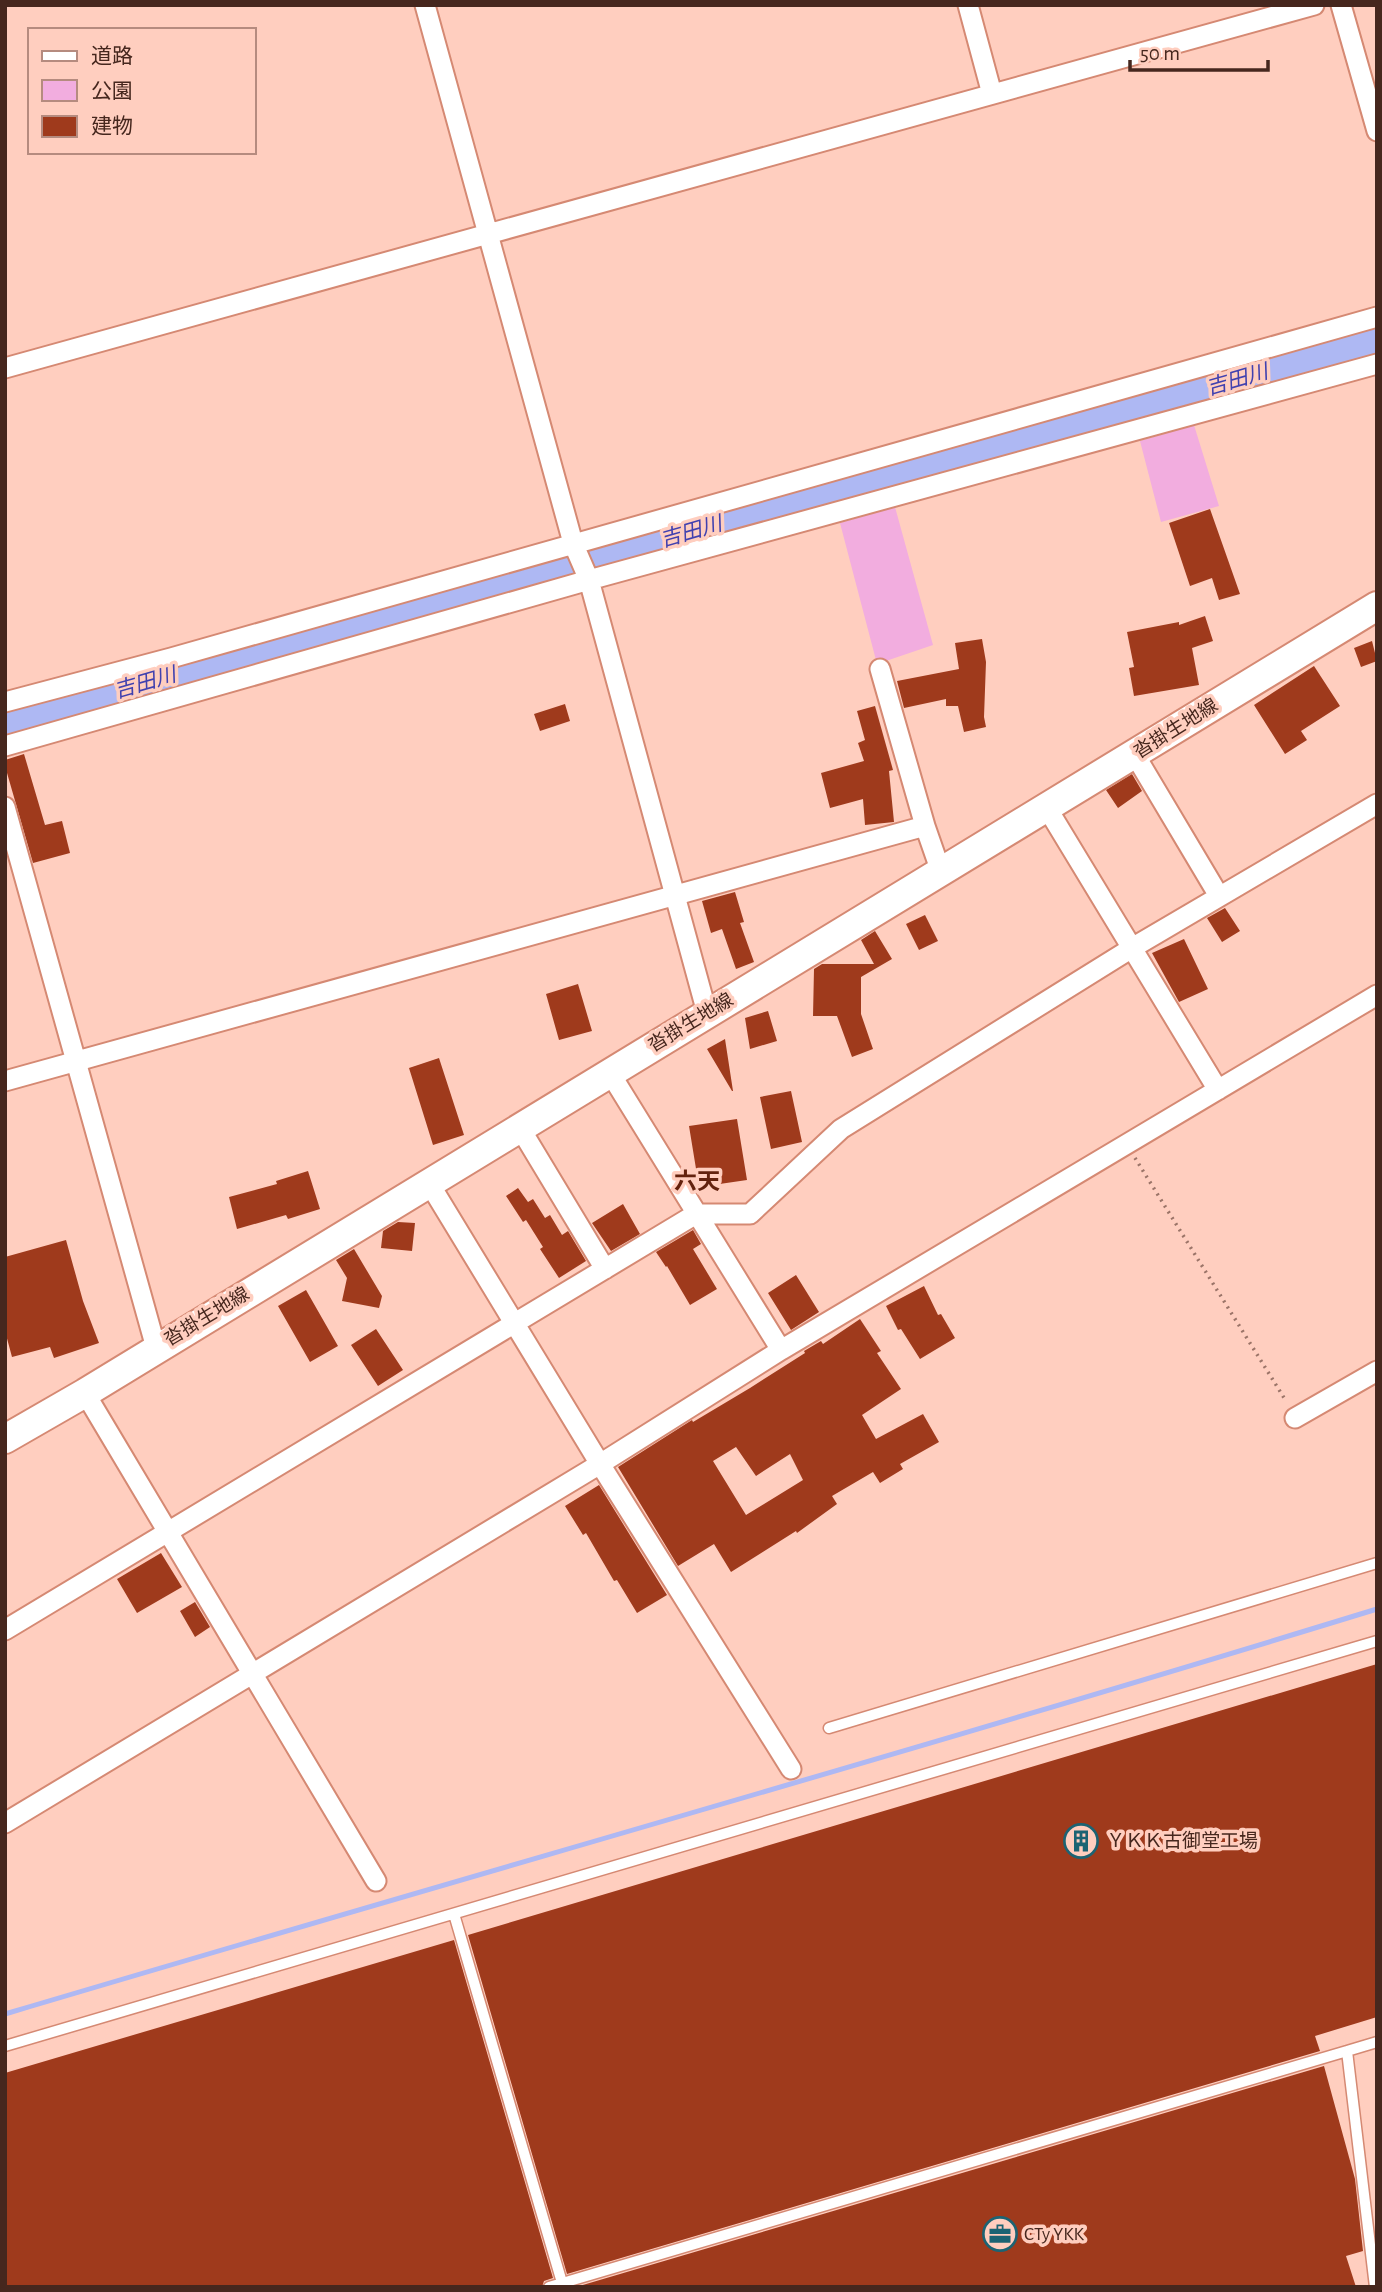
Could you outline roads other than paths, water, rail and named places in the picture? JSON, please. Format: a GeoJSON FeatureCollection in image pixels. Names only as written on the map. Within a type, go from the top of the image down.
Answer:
{"type":"FeatureCollection","features":[{"type":"Feature","properties":{"kind":"main road","name":"沓掛生地線"},"geometry":{"type":"LineString","coordinates":[[5,1439],[85,1393],[1377,606]]}},
{"type":"Feature","properties":{"kind":"street"},"geometry":{"type":"LineString","coordinates":[[425,5],[574,544],[589,579],[707,1013]]}},
{"type":"Feature","properties":{"kind":"street"},"geometry":{"type":"LineString","coordinates":[[968,5],[992,94]]}},
{"type":"Feature","properties":{"kind":"street"},"geometry":{"type":"LineString","coordinates":[[5,368],[1314,5]]}},
{"type":"Feature","properties":{"kind":"street"},"geometry":{"type":"LineString","coordinates":[[1341,5],[1377,131]]}},
{"type":"Feature","properties":{"kind":"street"},"geometry":{"type":"LineString","coordinates":[[5,702],[171,659],[1377,317]]}},
{"type":"Feature","properties":{"kind":"street"},"geometry":{"type":"LineString","coordinates":[[5,746],[589,579],[1377,364]]}},
{"type":"Feature","properties":{"kind":"street"},"geometry":{"type":"LineString","coordinates":[[880,669],[940,872]]}},
{"type":"Feature","properties":{"kind":"street"},"geometry":{"type":"LineString","coordinates":[[1135,755],[1219,897]]}},
{"type":"Feature","properties":{"kind":"street"},"geometry":{"type":"LineString","coordinates":[[5,1630],[696,1214],[750,1214],[841,1129],[1132,948],[1377,803]]}},
{"type":"Feature","properties":{"kind":"street"},"geometry":{"type":"LineString","coordinates":[[5,807],[156,1348]]}},
{"type":"Feature","properties":{"kind":"street"},"geometry":{"type":"LineString","coordinates":[[1047,808],[1218,1090]]}},
{"type":"Feature","properties":{"kind":"street"},"geometry":{"type":"LineString","coordinates":[[5,1081],[925,826]]}},
{"type":"Feature","properties":{"kind":"street"},"geometry":{"type":"LineString","coordinates":[[5,1823],[600,1464],[781,1350],[1377,995]]}},
{"type":"Feature","properties":{"kind":"street"},"geometry":{"type":"LineString","coordinates":[[610,1073],[781,1350]]}},
{"type":"Feature","properties":{"kind":"street"},"geometry":{"type":"LineString","coordinates":[[520,1128],[605,1269]]}},
{"type":"Feature","properties":{"kind":"street"},"geometry":{"type":"LineString","coordinates":[[429,1183],[600,1464],[791,1769]]}},
{"type":"Feature","properties":{"kind":"street"},"geometry":{"type":"LineString","coordinates":[[1295,1418],[1377,1371]]}},
{"type":"Feature","properties":{"kind":"street"},"geometry":{"type":"LineString","coordinates":[[85,1393],[376,1881]]}},
{"type":"Feature","properties":{"kind":"lane"},"geometry":{"type":"LineString","coordinates":[[829,1728],[1377,1563]]}},
{"type":"Feature","properties":{"kind":"lane"},"geometry":{"type":"LineString","coordinates":[[5,2046],[814,1805],[1377,1641]]}},
{"type":"Feature","properties":{"kind":"lane"},"geometry":{"type":"LineString","coordinates":[[454,1914],[563,2285]]}},
{"type":"Feature","properties":{"kind":"lane"},"geometry":{"type":"LineString","coordinates":[[549,2287],[1377,2042]]}},
{"type":"Feature","properties":{"kind":"lane"},"geometry":{"type":"LineString","coordinates":[[1347,2050],[1375,2287]]}},
{"type":"Feature","properties":{"kind":"waterway","name":"吉田川"},"geometry":{"type":"LineString","coordinates":[[5,722],[395,617],[1377,341]]}},
{"type":"Feature","properties":{"kind":"waterway"},"geometry":{"type":"LineString","coordinates":[[5,2014],[1377,1609]]}},
{"type":"Feature","properties":{"kind":"place","name":"ＹＫＫ古御堂工場"},"geometry":{"type":"Point","coordinates":[1081,1841]}},
{"type":"Feature","properties":{"kind":"place","name":"CTy YKK"},"geometry":{"type":"Point","coordinates":[1000,2234]}},
{"type":"Feature","properties":{"kind":"district","name":"六天"},"geometry":{"type":"Point","coordinates":[697,1182]}}]}
